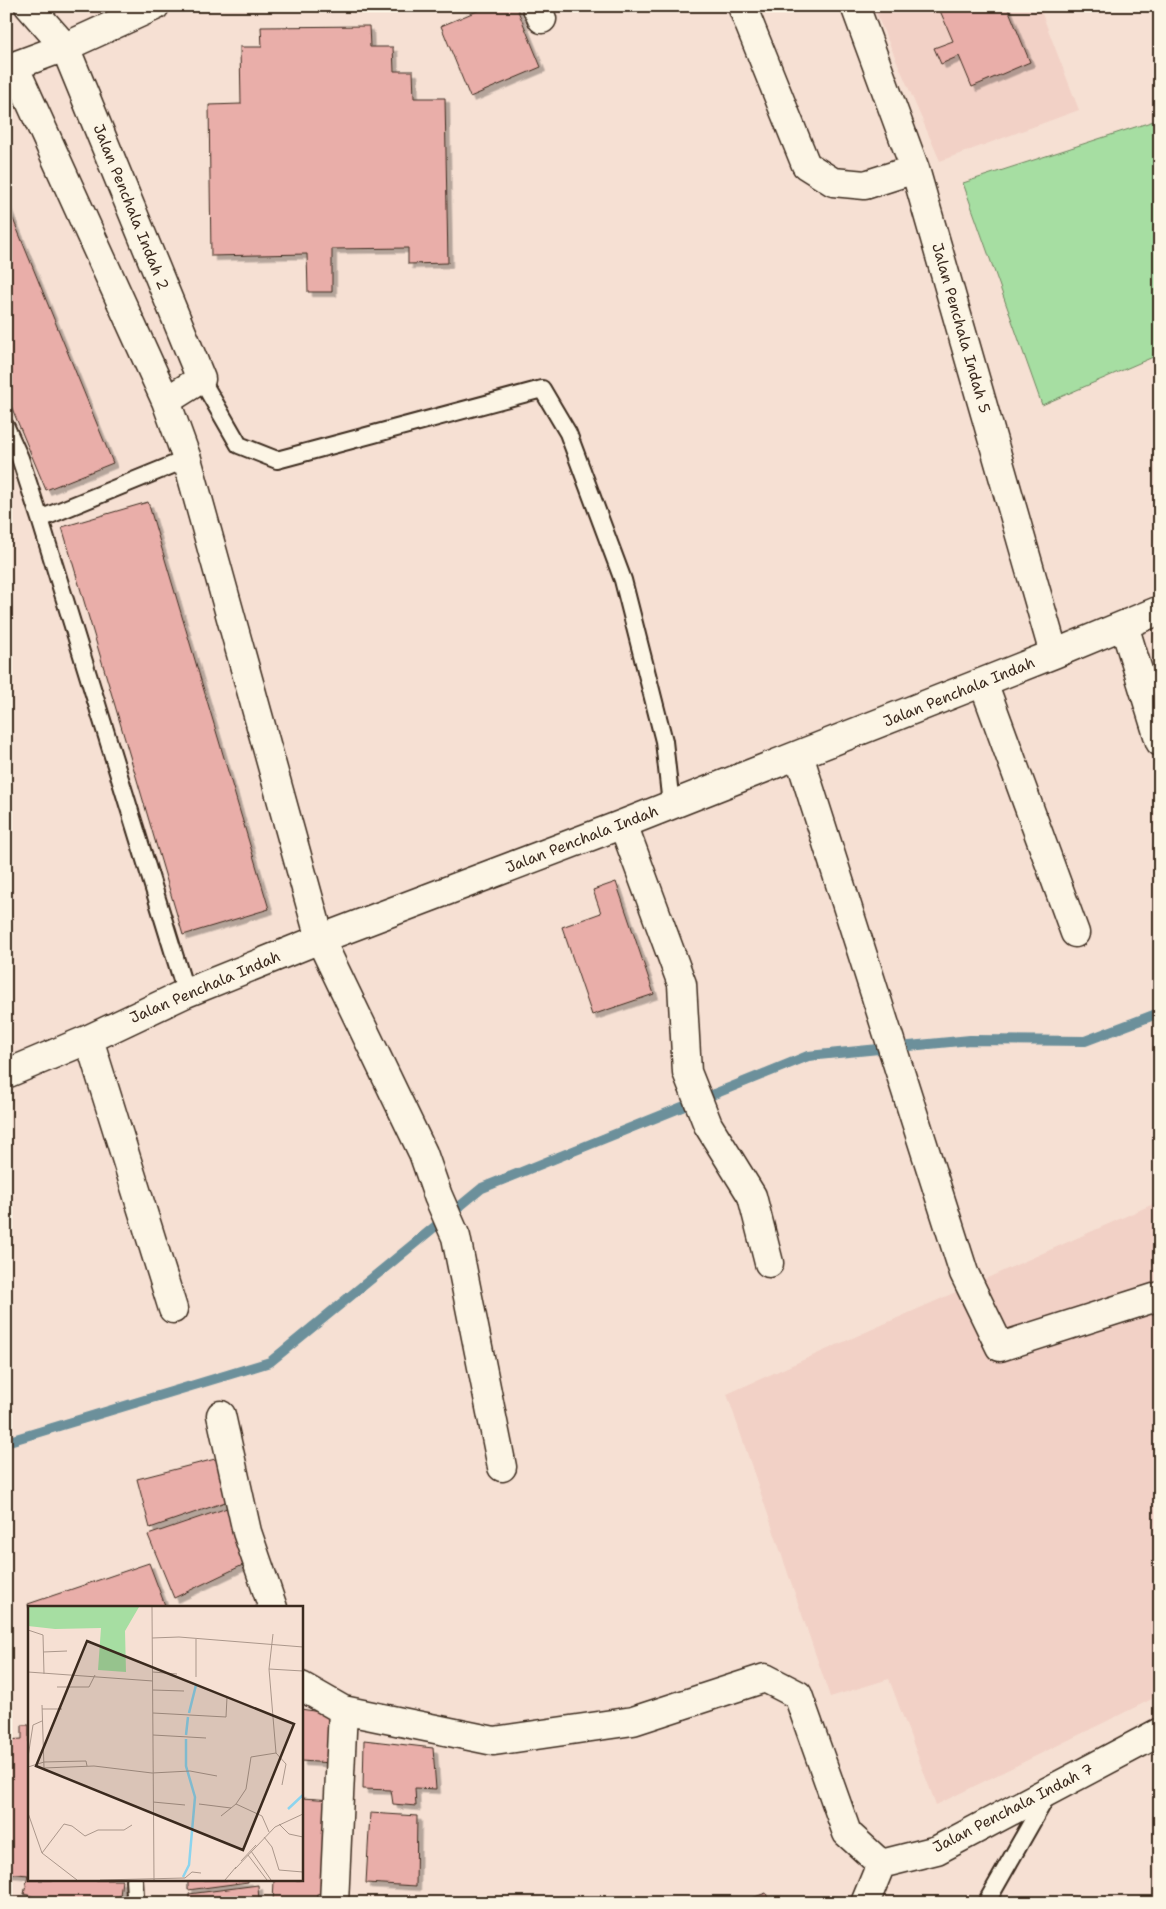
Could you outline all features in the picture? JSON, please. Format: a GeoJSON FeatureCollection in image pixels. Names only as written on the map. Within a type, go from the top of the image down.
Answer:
{"type":"FeatureCollection","features":[{"type":"Feature","properties":{"kind":"street","name":"Jalan Penchala Indah 2"},"geometry":{"type":"LineString","coordinates":[[29,6],[65,47],[201,379]]}},
{"type":"Feature","properties":{"kind":"street"},"geometry":{"type":"LineString","coordinates":[[155,6],[65,47],[10,68],[166,401],[187,459],[320,939],[424,1153],[438,1196],[456,1237],[502,1467]]}},
{"type":"Feature","properties":{"kind":"street"},"geometry":{"type":"LineString","coordinates":[[742,6],[806,165],[834,182],[865,185],[915,169]]}},
{"type":"Feature","properties":{"kind":"street","name":"Jalan Penchala Indah 5"},"geometry":{"type":"LineString","coordinates":[[855,6],[915,169],[1054,654]]}},
{"type":"Feature","properties":{"kind":"street"},"geometry":{"type":"LineString","coordinates":[[166,401],[201,379]]}},
{"type":"Feature","properties":{"kind":"street","name":"Jalan Penchala Indah"},"geometry":{"type":"LineString","coordinates":[[6,1074],[89,1039],[186,993],[320,939],[623,824],[1054,654],[1160,610]]}},
{"type":"Feature","properties":{"kind":"street"},"geometry":{"type":"LineString","coordinates":[[1124,625],[1160,742]]}},
{"type":"Feature","properties":{"kind":"street"},"geometry":{"type":"LineString","coordinates":[[983,682],[1075,933]]}},
{"type":"Feature","properties":{"kind":"street"},"geometry":{"type":"LineString","coordinates":[[799,755],[964,1273],[1000,1347],[1160,1296]]}},
{"type":"Feature","properties":{"kind":"street"},"geometry":{"type":"LineString","coordinates":[[623,824],[682,984],[687,1072],[708,1125],[752,1196],[769,1263]]}},
{"type":"Feature","properties":{"kind":"street"},"geometry":{"type":"LineString","coordinates":[[89,1039],[173,1309]]}},
{"type":"Feature","properties":{"kind":"street"},"geometry":{"type":"LineString","coordinates":[[220,1415],[247,1532],[272,1606]]}},
{"type":"Feature","properties":{"kind":"street"},"geometry":{"type":"LineString","coordinates":[[302,1687],[343,1710],[494,1741],[633,1721],[765,1678],[798,1695],[847,1833],[881,1864],[865,1903]]}},
{"type":"Feature","properties":{"kind":"street"},"geometry":{"type":"LineString","coordinates":[[334,1903],[343,1710]]}},
{"type":"Feature","properties":{"kind":"street","name":"Jalan Penchala Indah 7"},"geometry":{"type":"LineString","coordinates":[[881,1864],[937,1850],[1160,1732]]}},
{"type":"Feature","properties":{"kind":"lane"},"geometry":{"type":"LineString","coordinates":[[201,379],[239,444],[277,460],[542,389],[568,433],[622,580],[664,741],[671,805]]}},
{"type":"Feature","properties":{"kind":"lane"},"geometry":{"type":"LineString","coordinates":[[6,427],[20,458],[40,519],[186,993]]}},
{"type":"Feature","properties":{"kind":"lane"},"geometry":{"type":"LineString","coordinates":[[40,519],[187,459]]}},
{"type":"Feature","properties":{"kind":"lane"},"geometry":{"type":"LineString","coordinates":[[986,1903],[1050,1790]]}},
{"type":"Feature","properties":{"kind":"lane"},"geometry":{"type":"LineString","coordinates":[[132,1903],[135,1895],[134,1882]]}},
{"type":"Feature","properties":{"kind":"shaded area"},"geometry":{"type":"Polygon","coordinates":[[[873,6],[1039,6],[1079,110],[940,161],[873,6]]]}},
{"type":"Feature","properties":{"kind":"shaded area"},"geometry":{"type":"Polygon","coordinates":[[[1160,1201],[1160,1695],[936,1805],[889,1679],[830,1697],[727,1394],[1160,1201]]]}},
{"type":"Feature","properties":{"kind":"green space"},"geometry":{"type":"Polygon","coordinates":[[[1160,119],[1160,354],[1042,405],[963,183],[1160,119]]]}},
{"type":"Feature","properties":{"kind":"building"},"geometry":{"type":"Polygon","coordinates":[[[489,6],[516,6],[541,67],[470,97],[441,26],[489,6]]]}},
{"type":"Feature","properties":{"kind":"building"},"geometry":{"type":"Polygon","coordinates":[[[938,6],[1007,6],[1030,62],[972,87],[959,56],[941,64],[934,48],[953,41],[938,6]]]}},
{"type":"Feature","properties":{"kind":"building"},"geometry":{"type":"Polygon","coordinates":[[[369,26],[370,47],[393,47],[394,71],[413,71],[414,98],[445,98],[448,263],[408,264],[408,248],[332,249],[332,292],[308,292],[307,254],[211,256],[209,105],[241,104],[240,47],[262,47],[261,27],[369,26]]]}},
{"type":"Feature","properties":{"kind":"building"},"geometry":{"type":"Polygon","coordinates":[[[6,202],[113,463],[46,490],[6,394],[6,202]]]}},
{"type":"Feature","properties":{"kind":"building"},"geometry":{"type":"Polygon","coordinates":[[[148,502],[269,909],[183,935],[62,527],[148,502]]]}},
{"type":"Feature","properties":{"kind":"building"},"geometry":{"type":"Polygon","coordinates":[[[616,882],[654,994],[592,1015],[562,927],[601,913],[593,890],[616,882]]]}},
{"type":"Feature","properties":{"kind":"building"},"geometry":{"type":"Polygon","coordinates":[[[223,1457],[234,1499],[150,1528],[137,1479],[223,1457]]]}},
{"type":"Feature","properties":{"kind":"building"},"geometry":{"type":"Polygon","coordinates":[[[227,1508],[249,1562],[174,1598],[148,1535],[227,1508]]]}},
{"type":"Feature","properties":{"kind":"building"},"geometry":{"type":"Polygon","coordinates":[[[149,1563],[165,1606],[28,1606],[28,1604],[149,1563]]]}},
{"type":"Feature","properties":{"kind":"building"},"geometry":{"type":"Polygon","coordinates":[[[302,1709],[332,1714],[331,1763],[302,1761],[302,1709]]]}},
{"type":"Feature","properties":{"kind":"building"},"geometry":{"type":"Polygon","coordinates":[[[22,1725],[28,1725],[28,1875],[6,1873],[6,1740],[22,1739],[22,1725]]]}},
{"type":"Feature","properties":{"kind":"building"},"geometry":{"type":"Polygon","coordinates":[[[364,1740],[433,1748],[436,1789],[415,1788],[416,1806],[393,1804],[391,1790],[363,1789],[364,1740]]]}},
{"type":"Feature","properties":{"kind":"building"},"geometry":{"type":"Polygon","coordinates":[[[302,1798],[334,1800],[331,1892],[317,1894],[316,1903],[273,1903],[274,1882],[302,1882],[302,1798]]]}},
{"type":"Feature","properties":{"kind":"building"},"geometry":{"type":"Polygon","coordinates":[[[370,1813],[417,1816],[416,1886],[366,1883],[370,1813]]]}},
{"type":"Feature","properties":{"kind":"building"},"geometry":{"type":"Polygon","coordinates":[[[28,1875],[28,1882],[122,1882],[119,1903],[56,1903],[24,1894],[28,1875]]]}},
{"type":"Feature","properties":{"kind":"building"},"geometry":{"type":"Polygon","coordinates":[[[188,1882],[248,1882],[188,1890],[188,1882]]]}},
{"type":"Feature","properties":{"kind":"building"},"geometry":{"type":"Polygon","coordinates":[[[258,1885],[259,1903],[189,1903],[189,1894],[258,1885]]]}},
{"type":"Feature","properties":{"kind":"building"},"geometry":{"type":"Polygon","coordinates":[[[766,1893],[770,1903],[738,1903],[766,1893]]]}},
{"type":"Feature","properties":{"kind":"waterway"},"geometry":{"type":"LineString","coordinates":[[6,1442],[270,1362],[482,1188],[808,1056],[970,1040],[1085,1041],[1159,1013]]}}]}
